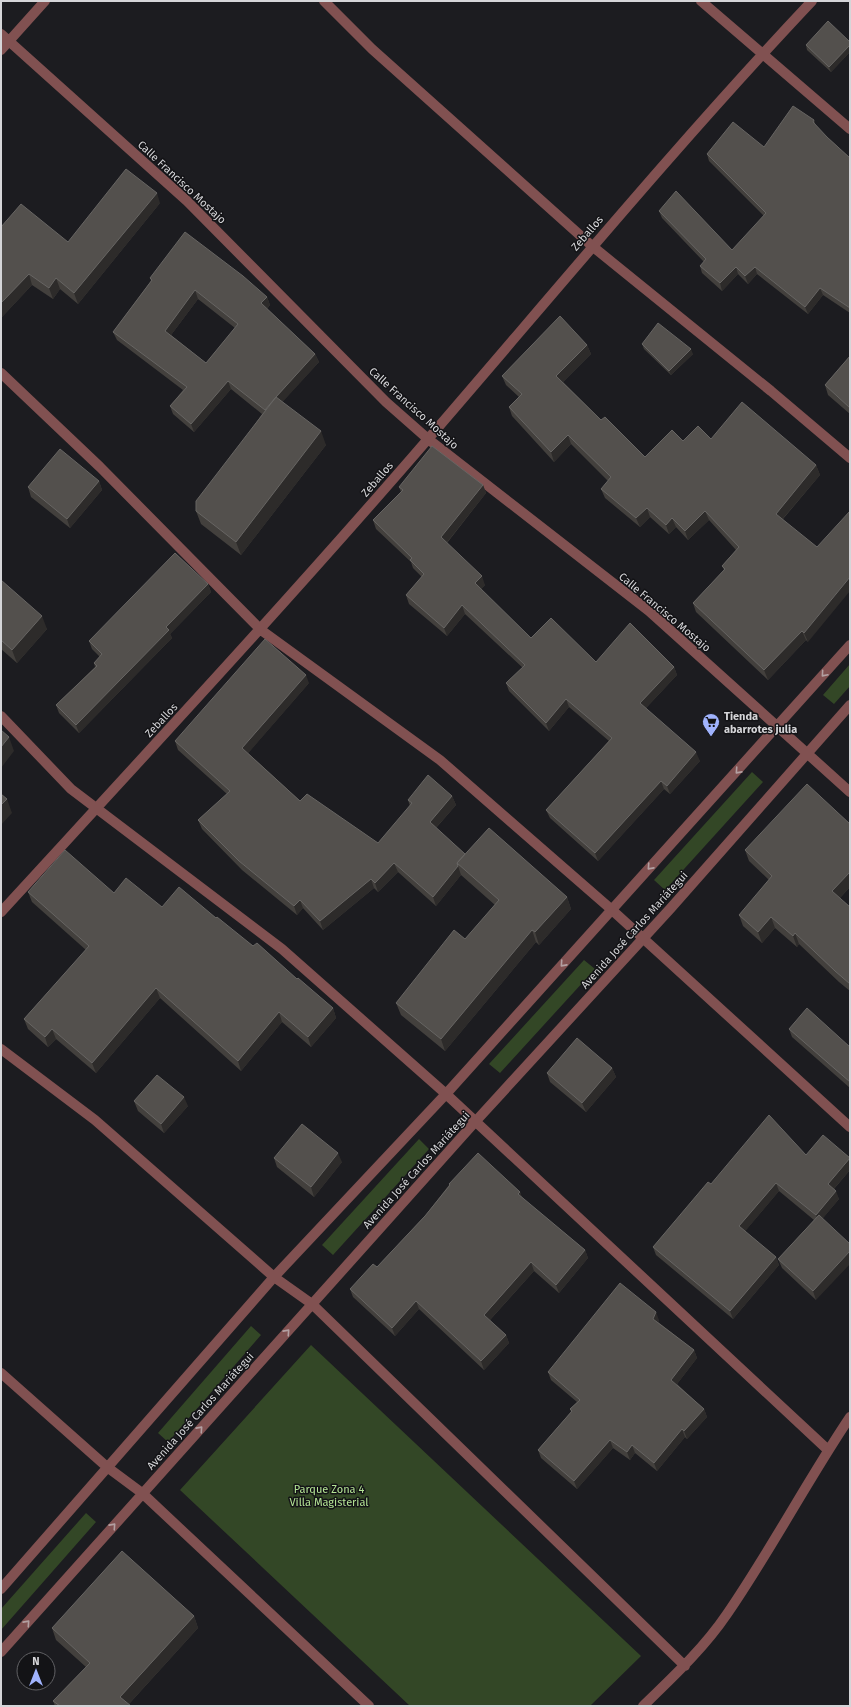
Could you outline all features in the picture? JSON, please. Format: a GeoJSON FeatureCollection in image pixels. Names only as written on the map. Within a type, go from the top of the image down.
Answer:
{"type":"FeatureCollection","features":[{"type":"Feature","properties":{"kind":"street"},"geometry":{"type":"LineString","coordinates":[[1,50],[45,1]]}},
{"type":"Feature","properties":{"kind":"street"},"geometry":{"type":"LineString","coordinates":[[324,1],[372,49],[592,246],[771,391],[850,458]]}},
{"type":"Feature","properties":{"kind":"street"},"geometry":{"type":"LineString","coordinates":[[700,1],[850,129]]}},
{"type":"Feature","properties":{"kind":"street","name":"Zeballos"},"geometry":{"type":"LineString","coordinates":[[1,912],[261,630],[428,439],[592,246],[761,54],[812,1]]}},
{"type":"Feature","properties":{"kind":"street","name":"Calle Francisco Mostajo"},"geometry":{"type":"LineString","coordinates":[[1,34],[187,201],[386,402],[428,439],[649,611],[850,792]]}},
{"type":"Feature","properties":{"kind":"street"},"geometry":{"type":"LineString","coordinates":[[1,373],[100,467],[261,630],[440,760],[612,910],[642,939],[850,1126]]}},
{"type":"Feature","properties":{"kind":"street"},"geometry":{"type":"LineString","coordinates":[[1,1589],[274,1277],[446,1094],[850,645]]}},
{"type":"Feature","properties":{"kind":"street","name":"Avenida José Carlos Mariátegui"},"geometry":{"type":"LineString","coordinates":[[1,1652],[475,1122],[642,939],[850,705]]}},
{"type":"Feature","properties":{"kind":"street"},"geometry":{"type":"LineString","coordinates":[[1,716],[71,789],[282,949],[446,1094],[828,1450]]}},
{"type":"Feature","properties":{"kind":"street"},"geometry":{"type":"LineString","coordinates":[[1,1049],[95,1120],[274,1277],[312,1304],[685,1666]]}},
{"type":"Feature","properties":{"kind":"street"},"geometry":{"type":"LineString","coordinates":[[1,1373],[107,1467],[142,1493],[370,1706]]}},
{"type":"Feature","properties":{"kind":"street"},"geometry":{"type":"LineString","coordinates":[[643,1706],[685,1666],[727,1615],[828,1450],[850,1417]]}},
{"type":"Feature","properties":{"kind":"green space"},"geometry":{"type":"Polygon","coordinates":[[[850,664],[850,686],[834,704],[823,695],[850,664]]]}},
{"type":"Feature","properties":{"kind":"green space"},"geometry":{"type":"Polygon","coordinates":[[[752,772],[763,782],[665,890],[654,880],[752,772]]]}},
{"type":"Feature","properties":{"kind":"green space"},"geometry":{"type":"Polygon","coordinates":[[[584,960],[595,969],[500,1073],[489,1064],[584,960]]]}},
{"type":"Feature","properties":{"kind":"green space"},"geometry":{"type":"Polygon","coordinates":[[[419,1139],[429,1149],[333,1255],[322,1245],[419,1139]]]}},
{"type":"Feature","properties":{"kind":"green space"},"geometry":{"type":"Polygon","coordinates":[[[251,1326],[261,1335],[168,1442],[158,1433],[251,1326]]]}},
{"type":"Feature","properties":{"kind":"green space","name":"Parque Zona 4 Villa Magisterial"},"geometry":{"type":"Polygon","coordinates":[[[311,1345],[641,1656],[590,1706],[410,1706],[180,1490],[311,1345]]]}},
{"type":"Feature","properties":{"kind":"green space"},"geometry":{"type":"Polygon","coordinates":[[[86,1513],[96,1522],[1,1630],[1,1609],[86,1513]]]}},
{"type":"Feature","properties":{"kind":"building"},"geometry":{"type":"Polygon","coordinates":[[[828,21],[850,42],[850,45],[829,67],[806,45],[828,21]]]}},
{"type":"Feature","properties":{"kind":"building"},"geometry":{"type":"Polygon","coordinates":[[[793,106],[814,120],[813,122],[827,137],[850,158],[850,308],[820,288],[805,307],[755,267],[745,276],[736,267],[720,283],[700,266],[706,259],[659,211],[676,191],[732,250],[766,213],[707,154],[733,122],[764,147],[793,106]]]}},
{"type":"Feature","properties":{"kind":"building"},"geometry":{"type":"Polygon","coordinates":[[[126,169],[157,193],[74,293],[56,278],[49,288],[29,274],[1,303],[1,227],[21,204],[68,242],[126,169]]]}},
{"type":"Feature","properties":{"kind":"building"},"geometry":{"type":"Polygon","coordinates":[[[185,232],[243,276],[267,297],[261,303],[315,354],[265,410],[228,381],[191,424],[170,406],[187,387],[113,332],[152,280],[150,278],[185,232]],[[195,290],[165,331],[206,363],[238,324],[195,290]]]}},
{"type":"Feature","properties":{"kind":"building"},"geometry":{"type":"Polygon","coordinates":[[[560,316],[587,345],[556,376],[601,420],[605,417],[645,457],[672,430],[683,441],[698,426],[711,439],[742,402],[816,465],[776,514],[817,547],[850,511],[850,577],[804,633],[802,631],[764,670],[693,603],[725,569],[722,566],[739,547],[705,511],[685,531],[672,518],[666,525],[647,508],[636,518],[601,489],[611,477],[568,435],[551,452],[509,407],[522,394],[502,376],[560,316]]]}},
{"type":"Feature","properties":{"kind":"building"},"geometry":{"type":"Polygon","coordinates":[[[658,323],[691,349],[669,371],[642,344],[658,323]]]}},
{"type":"Feature","properties":{"kind":"building"},"geometry":{"type":"Polygon","coordinates":[[[850,356],[850,408],[825,385],[850,356]]]}},
{"type":"Feature","properties":{"kind":"building"},"geometry":{"type":"Polygon","coordinates":[[[276,397],[321,431],[236,542],[196,511],[196,501],[276,397]]]}},
{"type":"Feature","properties":{"kind":"building"},"geometry":{"type":"Polygon","coordinates":[[[432,446],[483,485],[441,537],[482,576],[475,583],[531,638],[551,618],[596,662],[630,623],[674,667],[640,703],[696,752],[667,786],[661,781],[595,853],[546,810],[612,738],[566,699],[546,723],[506,683],[525,665],[462,605],[444,628],[406,595],[424,574],[410,560],[412,558],[373,520],[403,490],[399,487],[432,446]]]}},
{"type":"Feature","properties":{"kind":"building"},"geometry":{"type":"Polygon","coordinates":[[[60,449],[99,481],[67,519],[28,487],[60,449]]]}},
{"type":"Feature","properties":{"kind":"building"},"geometry":{"type":"Polygon","coordinates":[[[175,553],[208,584],[166,627],[169,630],[76,725],[56,705],[97,666],[94,663],[102,654],[89,641],[175,553]]]}},
{"type":"Feature","properties":{"kind":"building"},"geometry":{"type":"Polygon","coordinates":[[[1,580],[42,616],[12,650],[1,640],[1,580]]]}},
{"type":"Feature","properties":{"kind":"building"},"geometry":{"type":"Polygon","coordinates":[[[265,639],[306,675],[242,748],[300,801],[307,794],[378,843],[412,803],[408,800],[428,775],[452,796],[430,822],[465,854],[457,863],[458,866],[433,897],[394,863],[375,883],[371,879],[320,921],[300,900],[294,906],[239,861],[198,820],[230,791],[175,741],[265,639]]]}},
{"type":"Feature","properties":{"kind":"building"},"geometry":{"type":"Polygon","coordinates":[[[1,730],[9,737],[1,747],[1,730]]]}},
{"type":"Feature","properties":{"kind":"building"},"geometry":{"type":"Polygon","coordinates":[[[807,784],[850,824],[850,872],[832,891],[850,907],[850,984],[795,933],[793,936],[771,917],[758,932],[739,915],[772,876],[745,850],[807,784]]]}},
{"type":"Feature","properties":{"kind":"building"},"geometry":{"type":"Polygon","coordinates":[[[1,794],[7,799],[1,805],[1,794]]]}},
{"type":"Feature","properties":{"kind":"building"},"geometry":{"type":"Polygon","coordinates":[[[489,828],[567,897],[535,932],[532,930],[441,1039],[396,1003],[454,930],[465,939],[499,900],[457,863],[489,828]]]}},
{"type":"Feature","properties":{"kind":"building"},"geometry":{"type":"Polygon","coordinates":[[[65,850],[114,893],[126,878],[162,907],[179,887],[253,946],[257,943],[297,979],[298,978],[333,1008],[308,1037],[279,1012],[238,1061],[156,988],[92,1063],[52,1029],[45,1037],[24,1019],[89,946],[28,892],[65,850]]]}},
{"type":"Feature","properties":{"kind":"building"},"geometry":{"type":"Polygon","coordinates":[[[807,1008],[850,1047],[850,1082],[789,1029],[807,1008]]]}},
{"type":"Feature","properties":{"kind":"building"},"geometry":{"type":"Polygon","coordinates":[[[577,1038],[612,1068],[582,1103],[547,1073],[577,1038]]]}},
{"type":"Feature","properties":{"kind":"building"},"geometry":{"type":"Polygon","coordinates":[[[157,1075],[184,1097],[161,1124],[134,1101],[157,1075]]]}},
{"type":"Feature","properties":{"kind":"building"},"geometry":{"type":"Polygon","coordinates":[[[769,1115],[806,1155],[823,1135],[850,1158],[828,1184],[836,1191],[816,1215],[776,1183],[739,1226],[776,1257],[730,1311],[653,1247],[708,1182],[711,1184],[769,1115]]]}},
{"type":"Feature","properties":{"kind":"building"},"geometry":{"type":"Polygon","coordinates":[[[302,1124],[338,1153],[311,1187],[274,1158],[302,1124]]]}},
{"type":"Feature","properties":{"kind":"building"},"geometry":{"type":"Polygon","coordinates":[[[478,1153],[520,1192],[518,1194],[585,1250],[556,1285],[531,1262],[484,1315],[506,1335],[481,1361],[416,1301],[392,1328],[350,1289],[373,1264],[377,1267],[425,1216],[450,1185],[449,1184],[478,1153]]]}},
{"type":"Feature","properties":{"kind":"building"},"geometry":{"type":"Polygon","coordinates":[[[819,1215],[850,1244],[850,1251],[813,1291],[778,1259],[819,1215]]]}},
{"type":"Feature","properties":{"kind":"building"},"geometry":{"type":"Polygon","coordinates":[[[620,1283],[656,1312],[653,1319],[694,1350],[671,1380],[704,1409],[684,1431],[682,1429],[654,1463],[632,1445],[627,1452],[610,1440],[574,1481],[538,1450],[572,1411],[570,1409],[580,1400],[548,1372],[620,1283]]]}},
{"type":"Feature","properties":{"kind":"building"},"geometry":{"type":"Polygon","coordinates":[[[122,1551],[194,1616],[120,1697],[131,1706],[60,1706],[53,1701],[90,1663],[52,1628],[122,1551]]]}},
{"type":"Feature","properties":{"kind":"place","name":"Tienda abarrotes julia"},"geometry":{"type":"Point","coordinates":[711,737]}}]}
